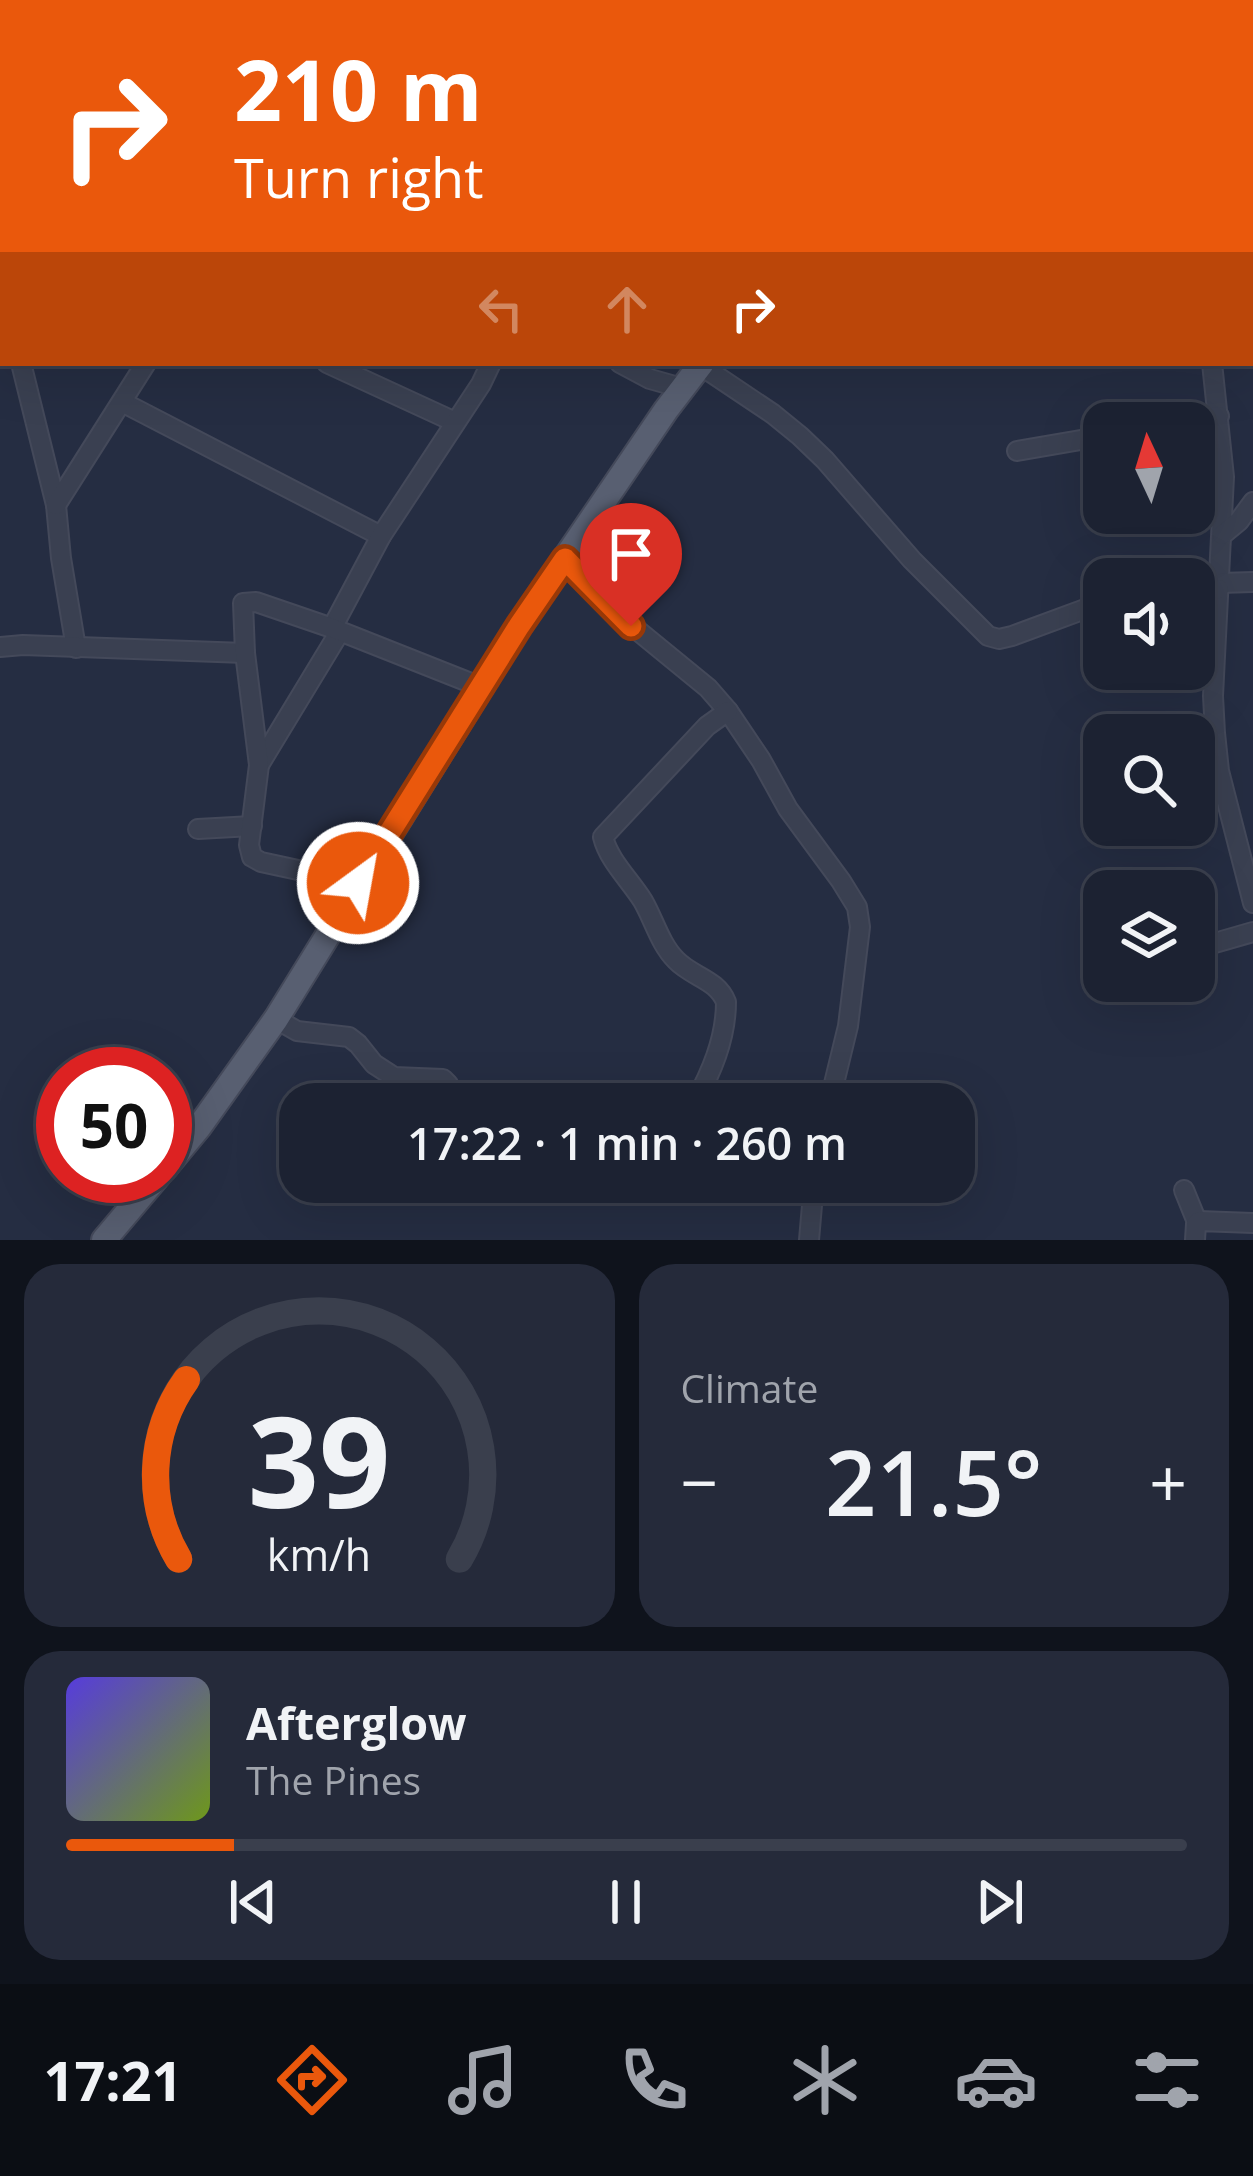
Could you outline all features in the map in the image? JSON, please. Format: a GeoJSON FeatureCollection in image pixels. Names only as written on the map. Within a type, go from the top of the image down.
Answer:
{"type":"FeatureCollection","features":[{"type":"Feature","properties":{"kind":"main road"},"geometry":{"type":"LineString","coordinates":[[192,1135],[275,1019],[565,559],[699,366]]}},
{"type":"Feature","properties":{"kind":"main road"},"geometry":{"type":"LineString","coordinates":[[104,1240],[135,1203]]}},
{"type":"Feature","properties":{"kind":"street"},"geometry":{"type":"LineString","coordinates":[[22,366],[56,506],[76,648]]}},
{"type":"Feature","properties":{"kind":"street"},"geometry":{"type":"LineString","coordinates":[[56,506],[144,366]]}},
{"type":"Feature","properties":{"kind":"street"},"geometry":{"type":"LineString","coordinates":[[333,366],[455,422]]}},
{"type":"Feature","properties":{"kind":"street"},"geometry":{"type":"LineString","coordinates":[[259,765],[336,630],[381,536],[489,366]]}},
{"type":"Feature","properties":{"kind":"street"},"geometry":{"type":"LineString","coordinates":[[626,366],[682,388]]}},
{"type":"Feature","properties":{"kind":"street"},"geometry":{"type":"LineString","coordinates":[[704,366],[800,436],[988,636],[1012,636],[1083,610]]}},
{"type":"Feature","properties":{"kind":"street"},"geometry":{"type":"LineString","coordinates":[[1212,366],[1224,477],[1213,695],[1219,771],[1253,903]]}},
{"type":"Feature","properties":{"kind":"street"},"geometry":{"type":"LineString","coordinates":[[122,402],[381,536]]}},
{"type":"Feature","properties":{"kind":"street"},"geometry":{"type":"LineString","coordinates":[[1215,417],[1219,416]]}},
{"type":"Feature","properties":{"kind":"street"},"geometry":{"type":"LineString","coordinates":[[1017,452],[1083,440]]}},
{"type":"Feature","properties":{"kind":"street"},"geometry":{"type":"LineString","coordinates":[[1222,535],[1253,502]]}},
{"type":"Feature","properties":{"kind":"street"},"geometry":{"type":"LineString","coordinates":[[565,559],[631,626],[708,688],[728,711],[788,809],[857,907],[860,927],[848,1025],[834,1083]]}},
{"type":"Feature","properties":{"kind":"street"},"geometry":{"type":"LineString","coordinates":[[1215,587],[1253,582]]}},
{"type":"Feature","properties":{"kind":"street"},"geometry":{"type":"LineString","coordinates":[[358,883],[252,857],[249,845],[259,765],[242,607],[247,601],[336,630],[481,687]]}},
{"type":"Feature","properties":{"kind":"street"},"geometry":{"type":"LineString","coordinates":[[0,647],[245,652]]}},
{"type":"Feature","properties":{"kind":"street"},"geometry":{"type":"LineString","coordinates":[[706,1083],[726,1002],[715,985],[676,961],[603,837],[706,726],[728,711]]}},
{"type":"Feature","properties":{"kind":"street"},"geometry":{"type":"LineString","coordinates":[[1231,818],[1253,814]]}},
{"type":"Feature","properties":{"kind":"street"},"geometry":{"type":"LineString","coordinates":[[198,829],[252,826]]}},
{"type":"Feature","properties":{"kind":"street"},"geometry":{"type":"LineString","coordinates":[[1215,944],[1253,932]]}},
{"type":"Feature","properties":{"kind":"street"},"geometry":{"type":"LineString","coordinates":[[275,1019],[297,1031],[350,1037],[374,1064],[394,1077],[447,1083]]}},
{"type":"Feature","properties":{"kind":"street"},"geometry":{"type":"LineString","coordinates":[[1184,1190],[1196,1231],[1253,1223]]}},
{"type":"Feature","properties":{"kind":"street"},"geometry":{"type":"LineString","coordinates":[[809,1240],[812,1203]]}},
{"type":"Feature","properties":{"kind":"route"},"geometry":{"type":"LineString","coordinates":[[358,883],[565,559],[631,626]]}}]}
